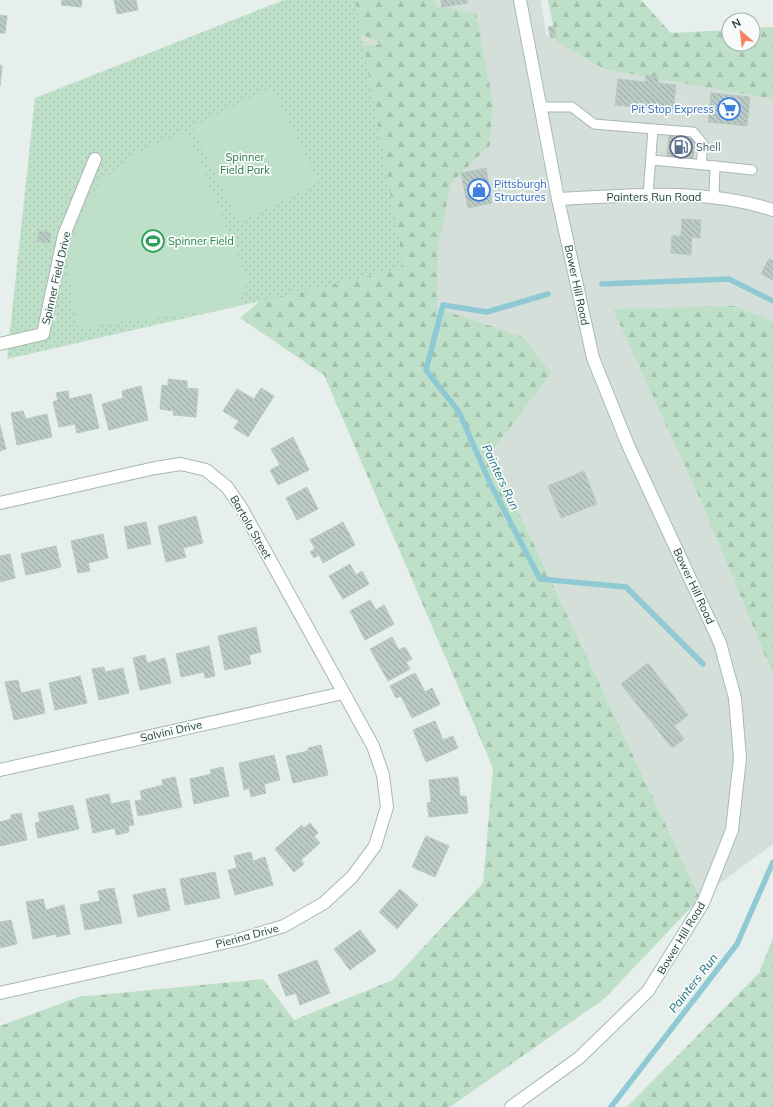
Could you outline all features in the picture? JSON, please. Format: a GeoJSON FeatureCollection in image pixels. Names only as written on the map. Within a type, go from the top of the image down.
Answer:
{"type":"FeatureCollection","features":[{"type":"Feature","properties":{"kind":"street","name":"Bower Hill Road"},"geometry":{"type":"LineString","coordinates":[[511,1107],[579,1058],[648,991],[699,909],[732,830],[740,758],[735,698],[720,643],[628,444],[593,358],[558,198],[520,0]]}},
{"type":"Feature","properties":{"kind":"street","name":"Spinner Field Drive"},"geometry":{"type":"LineString","coordinates":[[0,344],[43,334],[64,235],[95,160]]}},
{"type":"Feature","properties":{"kind":"street","name":"Painters Run Road"},"geometry":{"type":"LineString","coordinates":[[558,198],[669,194],[714,197],[751,203],[773,210]]}},
{"type":"Feature","properties":{"kind":"street","name":"Bartola Street"},"geometry":{"type":"LineString","coordinates":[[0,503],[155,468],[181,464],[206,470],[227,487],[242,509],[343,693]]}},
{"type":"Feature","properties":{"kind":"street","name":"Salvini Drive"},"geometry":{"type":"LineString","coordinates":[[0,770],[343,693]]}},
{"type":"Feature","properties":{"kind":"street","name":"Pierina Drive"},"geometry":{"type":"LineString","coordinates":[[0,993],[241,939],[284,926],[324,903],[352,877],[375,846],[388,807],[383,775],[373,746],[343,693]]}},
{"type":"Feature","properties":{"kind":"lane"},"geometry":{"type":"LineString","coordinates":[[540,107],[572,106],[594,124],[693,132],[703,144],[701,165]]}},
{"type":"Feature","properties":{"kind":"lane"},"geometry":{"type":"LineString","coordinates":[[648,195],[652,160],[653,129]]}},
{"type":"Feature","properties":{"kind":"lane"},"geometry":{"type":"LineString","coordinates":[[652,160],[752,170]]}},
{"type":"Feature","properties":{"kind":"lane"},"geometry":{"type":"LineString","coordinates":[[714,197],[715,166]]}},
{"type":"Feature","properties":{"kind":"shaded area"},"geometry":{"type":"Polygon","coordinates":[[[355,0],[541,0],[546,35],[773,90],[773,321],[735,306],[700,499],[773,675],[773,844],[700,898],[404,268],[355,0]]]}},
{"type":"Feature","properties":{"kind":"green space","name":"Spinner Field Park"},"geometry":{"type":"Polygon","coordinates":[[[284,0],[355,0],[404,268],[7,359],[35,98],[284,0]]]}},
{"type":"Feature","properties":{"kind":"green space"},"geometry":{"type":"Polygon","coordinates":[[[312,0],[435,0],[436,6],[476,13],[493,103],[490,145],[451,183],[438,247],[437,308],[523,337],[551,373],[491,453],[700,898],[604,999],[450,1107],[0,1107],[0,1026],[78,997],[263,979],[294,1020],[393,980],[483,883],[493,768],[324,375],[240,318],[277,286],[302,52],[380,44],[312,7],[312,0]]]}},
{"type":"Feature","properties":{"kind":"green space"},"geometry":{"type":"Polygon","coordinates":[[[548,0],[641,0],[671,33],[721,30],[721,52],[761,52],[761,28],[773,27],[773,99],[604,69],[556,41],[548,0]]]}},
{"type":"Feature","properties":{"kind":"green space"},"geometry":{"type":"Polygon","coordinates":[[[272,88],[318,183],[239,222],[193,127],[272,88]]]}},
{"type":"Feature","properties":{"kind":"green space","name":"Spinner Field"},"geometry":{"type":"Polygon","coordinates":[[[188,131],[248,280],[237,307],[78,328],[66,265],[79,218],[102,180],[134,155],[188,131]]]}},
{"type":"Feature","properties":{"kind":"green space"},"geometry":{"type":"Polygon","coordinates":[[[735,306],[773,321],[773,675],[700,499],[613,309],[735,306]]]}},
{"type":"Feature","properties":{"kind":"green space"},"geometry":{"type":"Polygon","coordinates":[[[773,938],[773,1107],[627,1107],[759,973],[773,938]]]}},
{"type":"Feature","properties":{"kind":"building"},"geometry":{"type":"Polygon","coordinates":[[[62,0],[82,0],[81,7],[61,5],[62,0]]]}},
{"type":"Feature","properties":{"kind":"building"},"geometry":{"type":"Polygon","coordinates":[[[114,0],[136,0],[138,10],[117,14],[114,0]]]}},
{"type":"Feature","properties":{"kind":"building"},"geometry":{"type":"Polygon","coordinates":[[[441,0],[467,0],[468,3],[442,7],[441,0]]]}},
{"type":"Feature","properties":{"kind":"building"},"geometry":{"type":"Polygon","coordinates":[[[0,15],[7,16],[5,33],[0,33],[0,15]]]}},
{"type":"Feature","properties":{"kind":"building"},"geometry":{"type":"Polygon","coordinates":[[[554,26],[556,37],[551,38],[548,27],[554,26]]]}},
{"type":"Feature","properties":{"kind":"building"},"geometry":{"type":"Polygon","coordinates":[[[0,65],[2,66],[0,86],[0,65]]]}},
{"type":"Feature","properties":{"kind":"building"},"geometry":{"type":"Polygon","coordinates":[[[646,75],[658,77],[658,83],[676,85],[673,111],[615,105],[618,79],[645,82],[646,75]]]}},
{"type":"Feature","properties":{"kind":"building","name":"Pit Stop Express"},"geometry":{"type":"Polygon","coordinates":[[[711,93],[750,97],[747,126],[708,122],[711,93]]]}},
{"type":"Feature","properties":{"kind":"building","name":"Shell"},"geometry":{"type":"Polygon","coordinates":[[[669,135],[696,139],[693,159],[667,156],[669,135]]]}},
{"type":"Feature","properties":{"kind":"building"},"geometry":{"type":"Polygon","coordinates":[[[486,168],[492,203],[468,208],[461,173],[486,168]]]}},
{"type":"Feature","properties":{"kind":"building"},"geometry":{"type":"Polygon","coordinates":[[[682,219],[701,220],[700,238],[692,237],[691,255],[671,253],[672,236],[681,236],[682,219]]]}},
{"type":"Feature","properties":{"kind":"building"},"geometry":{"type":"Polygon","coordinates":[[[39,231],[51,233],[50,243],[37,242],[39,231]]]}},
{"type":"Feature","properties":{"kind":"building"},"geometry":{"type":"Polygon","coordinates":[[[769,259],[773,261],[773,280],[761,274],[769,259]]]}},
{"type":"Feature","properties":{"kind":"building"},"geometry":{"type":"Polygon","coordinates":[[[168,379],[187,381],[187,388],[198,389],[196,417],[173,415],[174,411],[160,409],[162,385],[168,386],[168,379]]]}},
{"type":"Feature","properties":{"kind":"building"},"geometry":{"type":"Polygon","coordinates":[[[141,386],[148,420],[109,430],[102,404],[123,398],[122,391],[141,386]]]}},
{"type":"Feature","properties":{"kind":"building"},"geometry":{"type":"Polygon","coordinates":[[[261,388],[274,396],[248,437],[234,428],[239,421],[223,411],[237,389],[254,399],[261,388]]]}},
{"type":"Feature","properties":{"kind":"building"},"geometry":{"type":"Polygon","coordinates":[[[68,391],[69,399],[91,394],[99,428],[77,433],[75,424],[59,427],[53,402],[58,400],[56,393],[68,391]]]}},
{"type":"Feature","properties":{"kind":"building"},"geometry":{"type":"Polygon","coordinates":[[[23,411],[26,419],[47,414],[52,437],[17,445],[11,413],[23,411]]]}},
{"type":"Feature","properties":{"kind":"building"},"geometry":{"type":"Polygon","coordinates":[[[0,425],[6,449],[0,451],[0,425]]]}},
{"type":"Feature","properties":{"kind":"building"},"geometry":{"type":"Polygon","coordinates":[[[293,437],[309,470],[278,485],[270,470],[280,465],[271,449],[293,437]]]}},
{"type":"Feature","properties":{"kind":"building"},"geometry":{"type":"Polygon","coordinates":[[[584,471],[597,504],[561,518],[548,486],[584,471]]]}},
{"type":"Feature","properties":{"kind":"building"},"geometry":{"type":"Polygon","coordinates":[[[307,487],[318,509],[297,520],[286,498],[307,487]]]}},
{"type":"Feature","properties":{"kind":"building"},"geometry":{"type":"Polygon","coordinates":[[[196,516],[203,543],[183,548],[186,557],[166,562],[158,526],[196,516]]]}},
{"type":"Feature","properties":{"kind":"building"},"geometry":{"type":"Polygon","coordinates":[[[146,522],[151,544],[128,549],[124,527],[146,522]]]}},
{"type":"Feature","properties":{"kind":"building"},"geometry":{"type":"Polygon","coordinates":[[[343,522],[355,545],[323,563],[319,555],[314,558],[310,552],[315,549],[310,540],[343,522]]]}},
{"type":"Feature","properties":{"kind":"building"},"geometry":{"type":"Polygon","coordinates":[[[103,534],[108,558],[88,563],[90,571],[78,573],[71,541],[103,534]]]}},
{"type":"Feature","properties":{"kind":"building"},"geometry":{"type":"Polygon","coordinates":[[[56,546],[61,567],[26,575],[21,554],[56,546]]]}},
{"type":"Feature","properties":{"kind":"building"},"geometry":{"type":"Polygon","coordinates":[[[10,554],[15,578],[0,582],[0,556],[10,554]]]}},
{"type":"Feature","properties":{"kind":"building"},"geometry":{"type":"Polygon","coordinates":[[[350,564],[356,575],[362,571],[369,584],[343,599],[329,576],[350,564]]]}},
{"type":"Feature","properties":{"kind":"building"},"geometry":{"type":"Polygon","coordinates":[[[370,600],[376,610],[384,605],[394,624],[365,640],[350,611],[370,600]]]}},
{"type":"Feature","properties":{"kind":"building"},"geometry":{"type":"Polygon","coordinates":[[[256,627],[261,652],[249,655],[251,664],[225,670],[218,636],[256,627]]]}},
{"type":"Feature","properties":{"kind":"building"},"geometry":{"type":"Polygon","coordinates":[[[392,637],[399,650],[405,647],[412,659],[406,662],[410,669],[388,681],[370,649],[392,637]]]}},
{"type":"Feature","properties":{"kind":"building"},"geometry":{"type":"Polygon","coordinates":[[[209,646],[215,676],[205,678],[204,672],[181,677],[176,654],[209,646]]]}},
{"type":"Feature","properties":{"kind":"building"},"geometry":{"type":"Polygon","coordinates":[[[145,655],[147,663],[165,658],[171,683],[140,690],[133,658],[145,655]]]}},
{"type":"Feature","properties":{"kind":"building"},"geometry":{"type":"Polygon","coordinates":[[[648,663],[688,715],[674,726],[684,739],[672,748],[621,684],[648,663]]]}},
{"type":"Feature","properties":{"kind":"building"},"geometry":{"type":"Polygon","coordinates":[[[104,667],[105,672],[123,668],[129,693],[99,700],[92,669],[104,667]]]}},
{"type":"Feature","properties":{"kind":"building"},"geometry":{"type":"Polygon","coordinates":[[[415,673],[425,692],[432,688],[440,704],[412,718],[401,696],[396,698],[390,686],[415,673]]]}},
{"type":"Feature","properties":{"kind":"building"},"geometry":{"type":"Polygon","coordinates":[[[80,676],[87,703],[55,710],[49,683],[80,676]]]}},
{"type":"Feature","properties":{"kind":"building"},"geometry":{"type":"Polygon","coordinates":[[[18,680],[21,693],[40,689],[45,713],[14,720],[5,682],[18,680]]]}},
{"type":"Feature","properties":{"kind":"building"},"geometry":{"type":"Polygon","coordinates":[[[435,721],[443,740],[453,736],[458,748],[426,762],[413,730],[435,721]]]}},
{"type":"Feature","properties":{"kind":"building"},"geometry":{"type":"Polygon","coordinates":[[[321,745],[328,775],[293,783],[286,756],[308,751],[308,748],[321,745]]]}},
{"type":"Feature","properties":{"kind":"building"},"geometry":{"type":"Polygon","coordinates":[[[274,755],[280,780],[264,784],[266,793],[251,797],[249,788],[244,790],[239,763],[274,755]]]}},
{"type":"Feature","properties":{"kind":"building"},"geometry":{"type":"Polygon","coordinates":[[[223,767],[229,796],[194,804],[190,779],[211,774],[210,770],[223,767]]]}},
{"type":"Feature","properties":{"kind":"building"},"geometry":{"type":"Polygon","coordinates":[[[175,777],[182,807],[138,816],[135,801],[142,800],[140,791],[163,785],[162,780],[175,777]]]}},
{"type":"Feature","properties":{"kind":"building"},"geometry":{"type":"Polygon","coordinates":[[[458,777],[460,796],[466,796],[468,813],[429,817],[427,803],[431,802],[429,780],[458,777]]]}},
{"type":"Feature","properties":{"kind":"building"},"geometry":{"type":"Polygon","coordinates":[[[109,794],[111,804],[129,800],[134,825],[128,826],[129,832],[116,835],[115,828],[93,833],[86,799],[109,794]]]}},
{"type":"Feature","properties":{"kind":"building"},"geometry":{"type":"Polygon","coordinates":[[[73,805],[79,829],[38,838],[35,823],[40,822],[38,813],[73,805]]]}},
{"type":"Feature","properties":{"kind":"building"},"geometry":{"type":"Polygon","coordinates":[[[21,813],[27,840],[0,846],[0,822],[11,819],[11,815],[21,813]]]}},
{"type":"Feature","properties":{"kind":"building"},"geometry":{"type":"Polygon","coordinates":[[[310,823],[318,833],[314,836],[320,843],[301,860],[304,864],[294,872],[275,849],[302,825],[304,828],[310,823]]]}},
{"type":"Feature","properties":{"kind":"building"},"geometry":{"type":"Polygon","coordinates":[[[426,836],[449,846],[435,877],[412,867],[426,836]]]}},
{"type":"Feature","properties":{"kind":"building"},"geometry":{"type":"Polygon","coordinates":[[[251,852],[253,861],[265,857],[273,885],[235,895],[228,870],[237,868],[234,856],[251,852]]]}},
{"type":"Feature","properties":{"kind":"building"},"geometry":{"type":"Polygon","coordinates":[[[215,872],[220,898],[185,905],[180,879],[215,872]]]}},
{"type":"Feature","properties":{"kind":"building"},"geometry":{"type":"Polygon","coordinates":[[[114,888],[122,923],[85,930],[80,905],[100,901],[98,891],[114,888]]]}},
{"type":"Feature","properties":{"kind":"building"},"geometry":{"type":"Polygon","coordinates":[[[165,888],[170,910],[138,917],[133,895],[165,888]]]}},
{"type":"Feature","properties":{"kind":"building"},"geometry":{"type":"Polygon","coordinates":[[[400,889],[418,905],[397,929],[379,912],[400,889]]]}},
{"type":"Feature","properties":{"kind":"building"},"geometry":{"type":"Polygon","coordinates":[[[43,899],[46,910],[64,905],[70,934],[56,937],[56,934],[33,939],[26,902],[43,899]]]}},
{"type":"Feature","properties":{"kind":"building"},"geometry":{"type":"Polygon","coordinates":[[[11,920],[17,944],[0,948],[0,922],[11,920]]]}},
{"type":"Feature","properties":{"kind":"building"},"geometry":{"type":"Polygon","coordinates":[[[360,930],[376,951],[350,970],[334,949],[360,930]]]}},
{"type":"Feature","properties":{"kind":"building"},"geometry":{"type":"Polygon","coordinates":[[[317,960],[330,993],[300,1005],[296,993],[286,996],[278,975],[317,960]]]}},
{"type":"Feature","properties":{"kind":"waterway","name":"Painters Run"},"geometry":{"type":"LineString","coordinates":[[602,284],[729,279],[773,301]]}},
{"type":"Feature","properties":{"kind":"waterway","name":"Painters Run"},"geometry":{"type":"LineString","coordinates":[[548,294],[487,312],[443,305],[426,370],[459,412],[490,483],[540,579],[626,587],[703,664]]}},
{"type":"Feature","properties":{"kind":"waterway","name":"Painters Run"},"geometry":{"type":"LineString","coordinates":[[611,1107],[737,944],[773,862]]}},
{"type":"Feature","properties":{"kind":"place","name":"Pit Stop Express"},"geometry":{"type":"Point","coordinates":[729,109]}},
{"type":"Feature","properties":{"kind":"place","name":"Shell"},"geometry":{"type":"Point","coordinates":[681,147]}},
{"type":"Feature","properties":{"kind":"place","name":"Pittsburgh Structures"},"geometry":{"type":"Point","coordinates":[479,190]}},
{"type":"Feature","properties":{"kind":"place","name":"Spinner Field"},"geometry":{"type":"Point","coordinates":[153,241]}}]}
